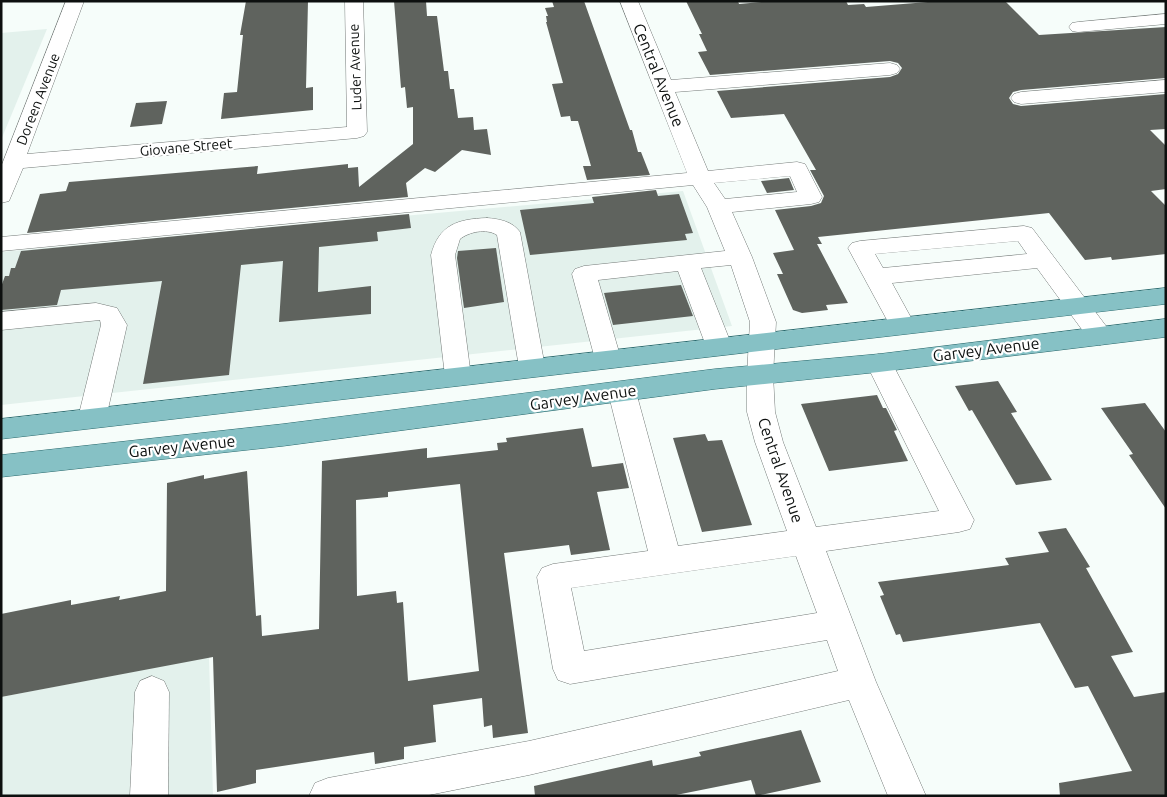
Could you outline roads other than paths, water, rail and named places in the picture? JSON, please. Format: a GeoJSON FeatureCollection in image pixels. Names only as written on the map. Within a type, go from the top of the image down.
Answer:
{"type":"FeatureCollection","features":[{"type":"Feature","properties":{"kind":"main road","name":"Garvey Avenue"},"geometry":{"type":"LineString","coordinates":[[1,428],[1166,296]]}},
{"type":"Feature","properties":{"kind":"main road","name":"Garvey Avenue"},"geometry":{"type":"LineString","coordinates":[[1,466],[283,435],[760,375],[879,363],[1166,328]]}},
{"type":"Feature","properties":{"kind":"street","name":"Doreen Avenue"},"geometry":{"type":"LineString","coordinates":[[1,196],[75,1]]}},
{"type":"Feature","properties":{"kind":"street","name":"Luder Avenue"},"geometry":{"type":"LineString","coordinates":[[354,1],[357,132]]}},
{"type":"Feature","properties":{"kind":"street","name":"Central Avenue"},"geometry":{"type":"LineString","coordinates":[[629,1],[701,180],[718,207],[740,257],[763,322],[760,375],[761,412],[769,442],[859,682],[907,796]]}},
{"type":"Feature","properties":{"kind":"street"},"geometry":{"type":"LineString","coordinates":[[1078,27],[1166,19]]}},
{"type":"Feature","properties":{"kind":"street"},"geometry":{"type":"LineString","coordinates":[[663,87],[890,69]]}},
{"type":"Feature","properties":{"kind":"street"},"geometry":{"type":"LineString","coordinates":[[1021,98],[1166,86]]}},
{"type":"Feature","properties":{"kind":"street","name":"Giovane Street"},"geometry":{"type":"LineString","coordinates":[[14,162],[357,132]]}},
{"type":"Feature","properties":{"kind":"street"},"geometry":{"type":"LineString","coordinates":[[1,244],[701,180],[796,169],[811,197],[718,207]]}},
{"type":"Feature","properties":{"kind":"street"},"geometry":{"type":"LineString","coordinates":[[458,376],[443,255],[447,241],[454,232],[468,228],[499,226],[508,232],[532,367]]}},
{"type":"Feature","properties":{"kind":"street"},"geometry":{"type":"LineString","coordinates":[[902,325],[860,248],[1024,233],[1100,336]]}},
{"type":"Feature","properties":{"kind":"street"},"geometry":{"type":"LineString","coordinates":[[608,359],[584,274],[740,257]]}},
{"type":"Feature","properties":{"kind":"street"},"geometry":{"type":"LineString","coordinates":[[876,277],[1044,260]]}},
{"type":"Feature","properties":{"kind":"street"},"geometry":{"type":"LineString","coordinates":[[687,262],[719,346]]}},
{"type":"Feature","properties":{"kind":"street"},"geometry":{"type":"LineString","coordinates":[[1,321],[96,311],[106,312],[112,316],[114,325],[92,418]]}},
{"type":"Feature","properties":{"kind":"street"},"geometry":{"type":"LineString","coordinates":[[837,624],[570,669],[553,577],[959,520],[879,363]]}},
{"type":"Feature","properties":{"kind":"street"},"geometry":{"type":"LineString","coordinates":[[622,392],[666,561]]}},
{"type":"Feature","properties":{"kind":"street"},"geometry":{"type":"LineString","coordinates":[[328,796],[529,758],[859,682]]}},
{"type":"Feature","properties":{"kind":"street"},"geometry":{"type":"LineString","coordinates":[[148,796],[152,692]]}}]}
